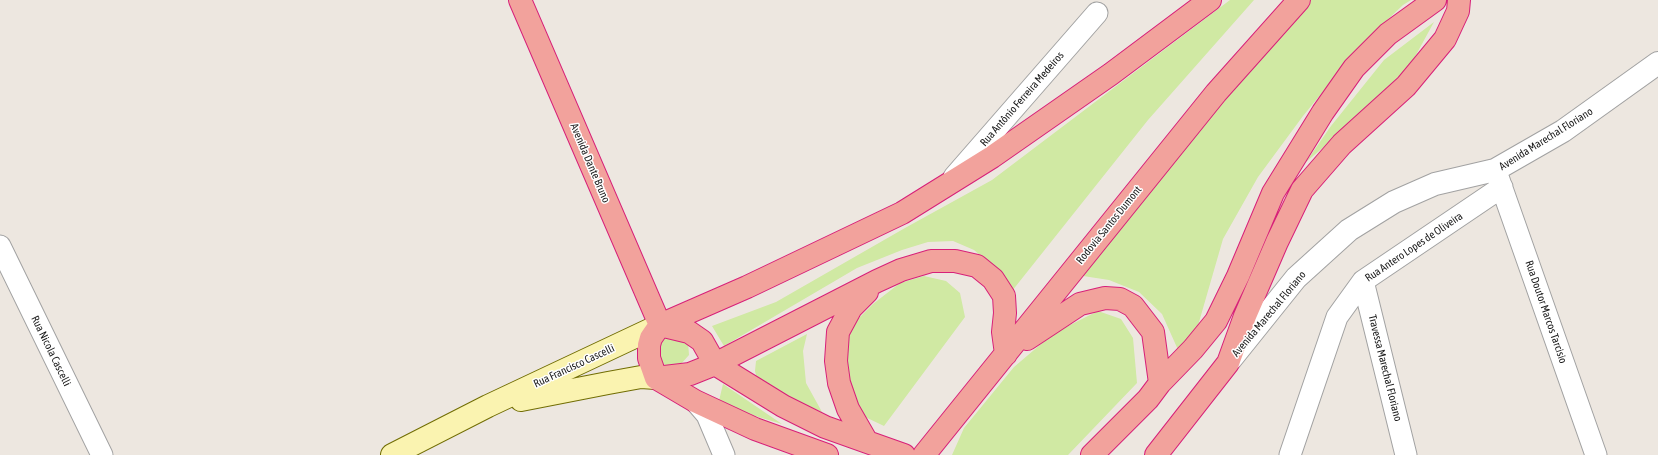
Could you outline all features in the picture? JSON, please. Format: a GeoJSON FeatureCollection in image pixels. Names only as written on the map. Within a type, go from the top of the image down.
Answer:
{"type":"FeatureCollection","features":[{"type":"Feature","properties":{"kind":"highway","name":"Avenida Dante Bruno"},"geometry":{"type":"LineString","coordinates":[[520,0],[660,325]]}},
{"type":"Feature","properties":{"kind":"highway"},"geometry":{"type":"LineString","coordinates":[[827,455],[755,429],[695,401],[656,378],[649,358],[649,345],[651,338],[660,325],[747,287],[902,213],[992,157],[1111,74],[1210,0]]}},
{"type":"Feature","properties":{"kind":"highway","name":"Rodovia Santos Dumont"},"geometry":{"type":"LineString","coordinates":[[924,455],[1216,93],[1299,0]]}},
{"type":"Feature","properties":{"kind":"highway"},"geometry":{"type":"LineString","coordinates":[[1092,455],[1148,399],[1160,384],[1194,349],[1216,321],[1238,276],[1273,193],[1323,112],[1354,68],[1388,34],[1435,0]]}},
{"type":"Feature","properties":{"kind":"highway"},"geometry":{"type":"LineString","coordinates":[[1156,455],[1228,363],[1245,316],[1277,242],[1302,190],[1342,144],[1406,86],[1445,39],[1458,11],[1460,0]]}},
{"type":"Feature","properties":{"kind":"highway"},"geometry":{"type":"LineString","coordinates":[[656,378],[690,374],[715,364],[901,270],[931,261],[955,261],[977,266],[993,279],[1004,296],[1005,313],[1003,332],[1006,354],[1080,304],[1105,298],[1120,299],[1133,306],[1153,332],[1160,384]]}},
{"type":"Feature","properties":{"kind":"highway"},"geometry":{"type":"LineString","coordinates":[[867,442],[848,409],[839,384],[836,361],[838,332],[851,308],[877,281]]}},
{"type":"Feature","properties":{"kind":"highway"},"geometry":{"type":"LineString","coordinates":[[660,325],[688,332],[702,341],[715,364],[783,406],[825,427],[904,455]]}},
{"type":"Feature","properties":{"kind":"main road","name":"Rua Francisco Cascelli"},"geometry":{"type":"LineString","coordinates":[[392,455],[488,406],[660,325]]}},
{"type":"Feature","properties":{"kind":"main road","name":"Rua Francisco Cascelli"},"geometry":{"type":"LineString","coordinates":[[488,406],[641,377],[656,378]]}},
{"type":"Feature","properties":{"kind":"street","name":"Rua Antônio Ferreira Medeiros"},"geometry":{"type":"LineString","coordinates":[[947,185],[1097,13]]}},
{"type":"Feature","properties":{"kind":"street","name":"Avenida Marechal Floriano"},"geometry":{"type":"LineString","coordinates":[[1228,363],[1296,278],[1350,230],[1394,202],[1435,184],[1499,178],[1658,63]]}},
{"type":"Feature","properties":{"kind":"street","name":"Rua Antero Lopes de Oliveira"},"geometry":{"type":"LineString","coordinates":[[1290,455],[1337,316],[1363,281],[1499,178]]}},
{"type":"Feature","properties":{"kind":"street","name":"Rua Doutor Marcos Tarcisio"},"geometry":{"type":"LineString","coordinates":[[1499,178],[1596,455]]}},
{"type":"Feature","properties":{"kind":"street","name":"Rua Nicola Cascelli"},"geometry":{"type":"LineString","coordinates":[[0,246],[102,455]]}},
{"type":"Feature","properties":{"kind":"street","name":"Travessa Marechal Floriano"},"geometry":{"type":"LineString","coordinates":[[1363,281],[1406,455]]}},
{"type":"Feature","properties":{"kind":"street"},"geometry":{"type":"LineString","coordinates":[[695,401],[707,415],[724,455]]}},
{"type":"Feature","properties":{"kind":"green space"},"geometry":{"type":"Polygon","coordinates":[[[1230,0],[1254,0],[1148,120],[1012,291],[987,261],[974,250],[953,241],[928,242],[902,250],[857,268],[724,346],[712,326],[776,302],[992,180],[1230,0]]]}},
{"type":"Feature","properties":{"kind":"green space"},"geometry":{"type":"Polygon","coordinates":[[[1310,0],[1411,0],[1403,5],[1361,45],[1303,116],[1258,177],[1223,239],[1195,336],[1179,352],[1162,314],[1139,292],[1109,280],[1083,276],[1239,76],[1310,0]]]}},
{"type":"Feature","properties":{"kind":"green space"},"geometry":{"type":"Polygon","coordinates":[[[1434,22],[1411,64],[1358,118],[1306,162],[1331,126],[1384,60],[1434,22]]]}},
{"type":"Feature","properties":{"kind":"green space"},"geometry":{"type":"Polygon","coordinates":[[[924,276],[946,281],[960,293],[965,317],[884,426],[861,415],[851,399],[845,347],[851,326],[873,304],[900,283],[924,276]]]}},
{"type":"Feature","properties":{"kind":"green space"},"geometry":{"type":"Polygon","coordinates":[[[1098,311],[1121,319],[1133,338],[1137,383],[1068,455],[952,455],[964,428],[1014,367],[1054,333],[1098,311]]]}},
{"type":"Feature","properties":{"kind":"green space"},"geometry":{"type":"Polygon","coordinates":[[[663,333],[688,342],[689,355],[681,364],[669,367],[659,362],[654,346],[663,333]]]}},
{"type":"Feature","properties":{"kind":"green space"},"geometry":{"type":"Polygon","coordinates":[[[807,334],[803,351],[806,383],[822,412],[799,402],[757,379],[755,371],[756,361],[807,334]]]}},
{"type":"Feature","properties":{"kind":"green space"},"geometry":{"type":"Polygon","coordinates":[[[723,384],[782,424],[718,405],[723,384]]]}}]}
